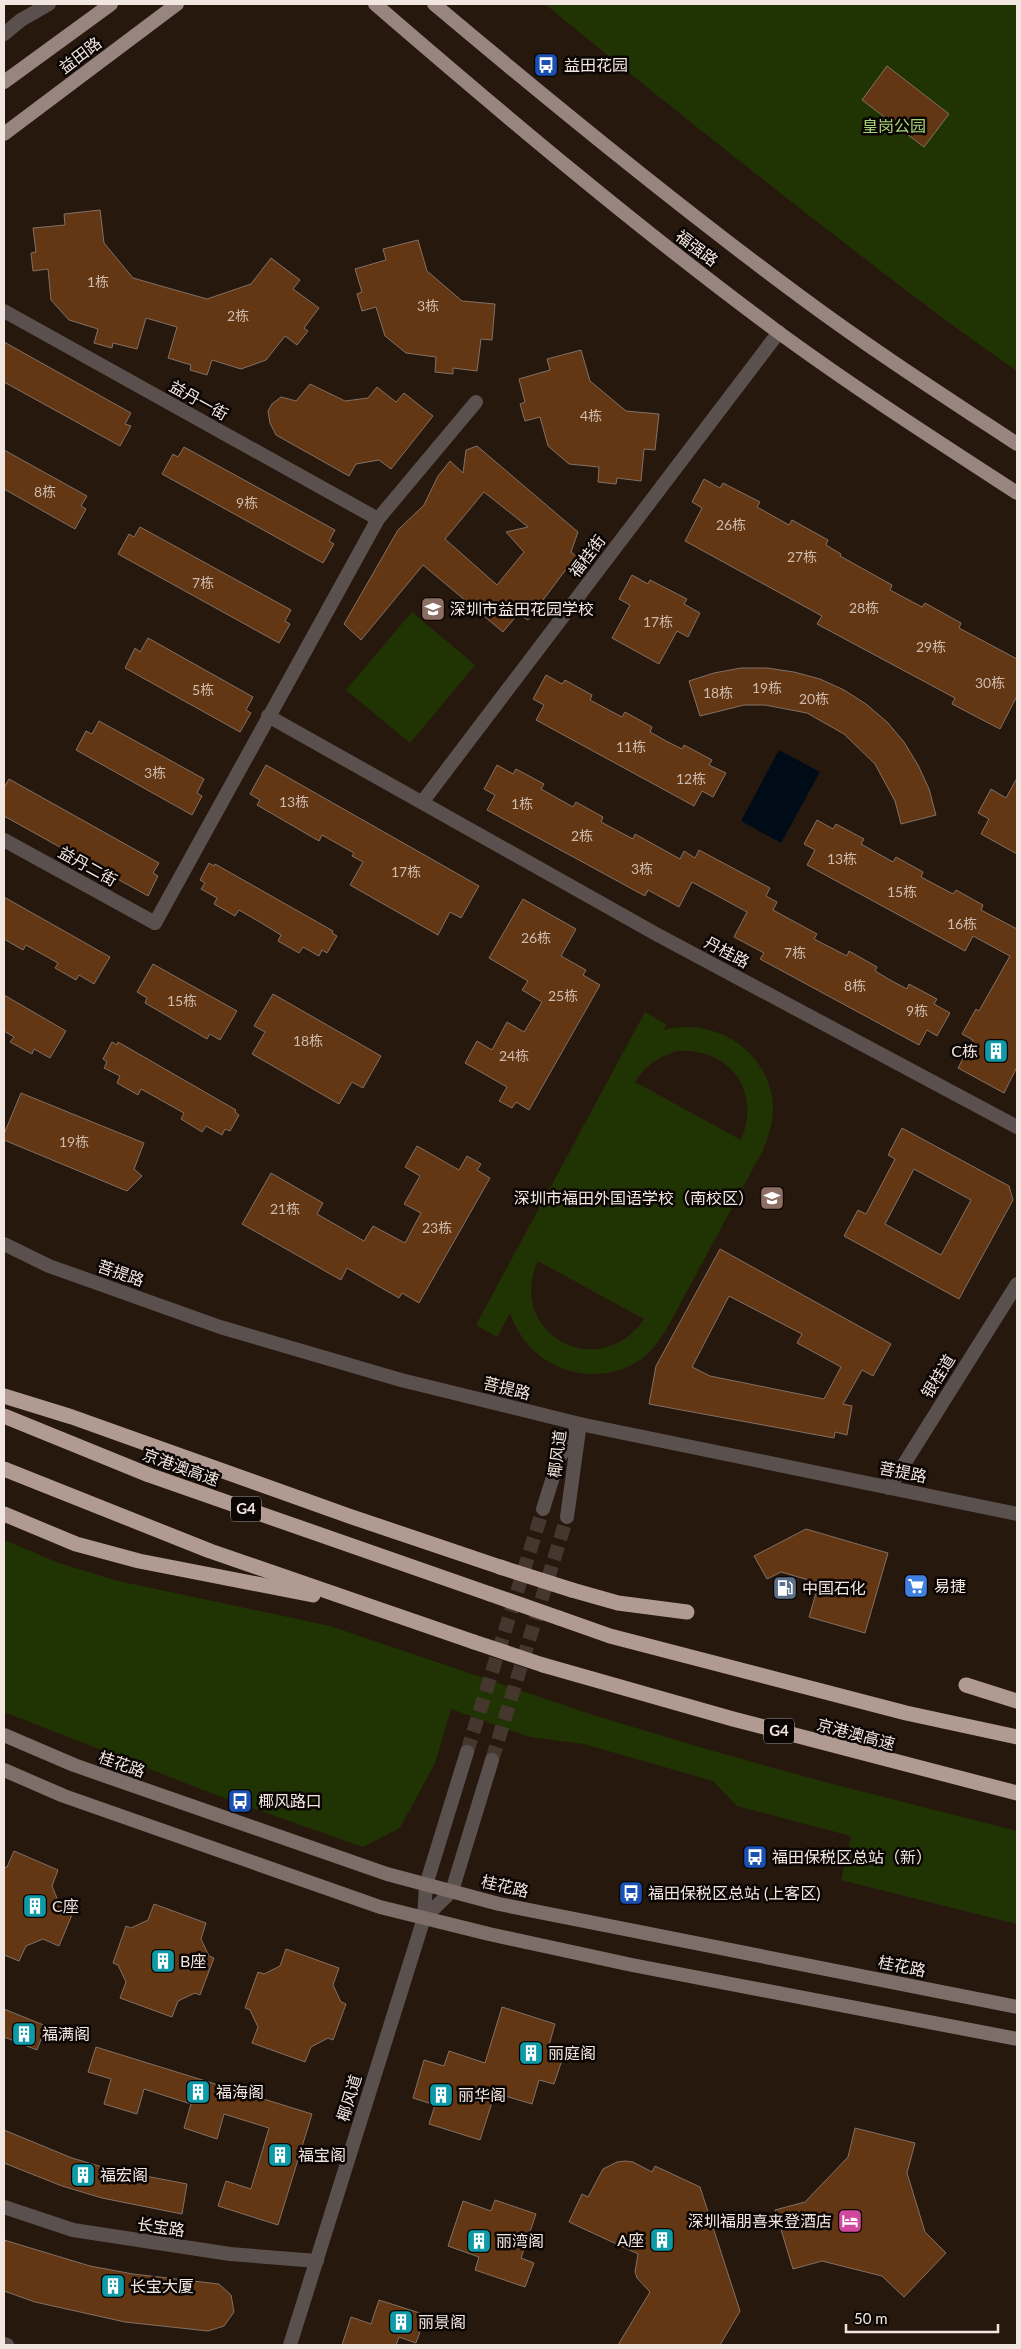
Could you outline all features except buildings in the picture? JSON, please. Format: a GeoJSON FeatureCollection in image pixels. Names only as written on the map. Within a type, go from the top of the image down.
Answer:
{"type":"FeatureCollection","features":[{"type":"Feature","properties":{"kind":"highway"},"geometry":{"type":"LineString","coordinates":[[4,1396],[72,1417],[348,1516],[572,1590],[618,1603],[687,1612]]}},
{"type":"Feature","properties":{"kind":"highway","name":"京港澳高速"},"geometry":{"type":"LineString","coordinates":[[4,1416],[149,1475],[610,1636],[906,1713],[1017,1737]]}},
{"type":"Feature","properties":{"kind":"highway","name":"G4"},"geometry":{"type":"LineString","coordinates":[[4,1468],[210,1551],[364,1605]]}},
{"type":"Feature","properties":{"kind":"highway"},"geometry":{"type":"LineString","coordinates":[[4,1514],[76,1544],[139,1562],[364,1605]]}},
{"type":"Feature","properties":{"kind":"highway","name":"京港澳高速"},"geometry":{"type":"LineString","coordinates":[[364,1605],[543,1665],[733,1719],[1017,1793]]}},
{"type":"Feature","properties":{"kind":"highway"},"geometry":{"type":"LineString","coordinates":[[966,1686],[1017,1702]]}},
{"type":"Feature","properties":{"kind":"main road","name":"益田路"},"geometry":{"type":"LineString","coordinates":[[4,82],[111,4]]}},
{"type":"Feature","properties":{"kind":"main road","name":"益田路"},"geometry":{"type":"LineString","coordinates":[[4,134],[177,4]]}},
{"type":"Feature","properties":{"kind":"main road","name":"福强路"},"geometry":{"type":"LineString","coordinates":[[366,4],[380,8],[627,216],[780,332],[909,422],[1017,493]]}},
{"type":"Feature","properties":{"kind":"main road","name":"福强路"},"geometry":{"type":"LineString","coordinates":[[434,4],[647,178],[802,298],[930,387],[1017,444]]}},
{"type":"Feature","properties":{"kind":"main road","name":"桂花路"},"geometry":{"type":"LineString","coordinates":[[4,1735],[83,1769],[378,1871],[452,1892],[500,1904],[1017,2006]]}},
{"type":"Feature","properties":{"kind":"main road"},"geometry":{"type":"LineString","coordinates":[[4,1770],[101,1809],[380,1907],[632,1965],[1017,2039]]}},
{"type":"Feature","properties":{"kind":"street"},"geometry":{"type":"LineString","coordinates":[[4,34],[21,20],[49,4]]}},
{"type":"Feature","properties":{"kind":"street","name":"益丹一街"},"geometry":{"type":"LineString","coordinates":[[4,311],[378,519]]}},
{"type":"Feature","properties":{"kind":"street","name":"福桂街"},"geometry":{"type":"LineString","coordinates":[[423,801],[780,332]]}},
{"type":"Feature","properties":{"kind":"street"},"geometry":{"type":"LineString","coordinates":[[268,716],[378,519],[476,402]]}},
{"type":"Feature","properties":{"kind":"street","name":"丹桂路"},"geometry":{"type":"LineString","coordinates":[[268,716],[423,801],[656,934],[1017,1127]]}},
{"type":"Feature","properties":{"kind":"street","name":"益丹二街"},"geometry":{"type":"LineString","coordinates":[[4,840],[155,923],[268,716]]}},
{"type":"Feature","properties":{"kind":"street","name":"菩提路"},"geometry":{"type":"LineString","coordinates":[[4,1244],[49,1266],[220,1327],[401,1380],[580,1424],[1017,1514]]}},
{"type":"Feature","properties":{"kind":"street","name":"银桂道"},"geometry":{"type":"LineString","coordinates":[[889,1488],[1017,1284]]}},
{"type":"Feature","properties":{"kind":"street","name":"椰风道"},"geometry":{"type":"LineString","coordinates":[[543,1509],[559,1458],[580,1424]]}},
{"type":"Feature","properties":{"kind":"street","name":"椰风道"},"geometry":{"type":"LineString","coordinates":[[567,1517],[580,1424]]}},
{"type":"Feature","properties":{"kind":"street","name":"椰风道"},"geometry":{"type":"LineString","coordinates":[[290,2345],[424,1918],[426,1885],[467,1752]]}},
{"type":"Feature","properties":{"kind":"street"},"geometry":{"type":"LineString","coordinates":[[452,1892],[492,1760]]}},
{"type":"Feature","properties":{"kind":"street","name":"椰风道"},"geometry":{"type":"LineString","coordinates":[[424,1918],[452,1892]]}},
{"type":"Feature","properties":{"kind":"street","name":"长宝路"},"geometry":{"type":"LineString","coordinates":[[4,2207],[73,2230],[230,2254],[317,2261]]}},
{"type":"Feature","properties":{"kind":"green space","name":"皇岗公园"},"geometry":{"type":"Polygon","coordinates":[[[545,4],[1017,4],[1017,371],[935,312],[802,210],[545,4]]]}},
{"type":"Feature","properties":{"kind":"green space"},"geometry":{"type":"Polygon","coordinates":[[[412,612],[475,665],[410,743],[346,690],[412,612]]]}},
{"type":"Feature","properties":{"kind":"green space"},"geometry":{"type":"Polygon","coordinates":[[[645,1012],[666,1024],[664,1030],[682,1027],[700,1028],[717,1032],[747,1050],[767,1079],[772,1097],[772,1118],[768,1137],[763,1150],[665,1332],[647,1354],[640,1360],[621,1369],[602,1374],[582,1373],[563,1369],[546,1360],[531,1348],[519,1332],[510,1313],[497,1337],[476,1325],[645,1012]],[[677,1051],[653,1062],[635,1082],[741,1140],[746,1122],[747,1105],[744,1090],[737,1076],[726,1065],[712,1057],[696,1052],[677,1051]],[[538,1261],[531,1287],[534,1310],[545,1328],[562,1342],[582,1349],[604,1348],[625,1338],[644,1319],[538,1261]]]}},
{"type":"Feature","properties":{"kind":"green space"},"geometry":{"type":"Polygon","coordinates":[[[4,1540],[59,1563],[118,1581],[330,1626],[593,1715],[706,1749],[821,1781],[1017,1831],[1017,1924],[841,1880],[851,1836],[737,1806],[713,1781],[584,1744],[530,1737],[451,1709],[435,1763],[400,1828],[363,1847],[216,1795],[4,1712],[4,1540]]]}},
{"type":"Feature","properties":{"kind":"water"},"geometry":{"type":"Polygon","coordinates":[[[779,750],[820,772],[781,843],[741,821],[779,750]]]}},
{"type":"Feature","properties":{"kind":"tunnel"},"geometry":{"type":"LineString","coordinates":[[467,1752],[543,1509]]}},
{"type":"Feature","properties":{"kind":"tunnel"},"geometry":{"type":"LineString","coordinates":[[492,1760],[567,1517]]}},
{"type":"Feature","properties":{"kind":"place","name":"益田花园"},"geometry":{"type":"Point","coordinates":[546,65]}},
{"type":"Feature","properties":{"kind":"place","name":"深圳市益田花园学校"},"geometry":{"type":"Point","coordinates":[433,609]}},
{"type":"Feature","properties":{"kind":"place","name":"C栋"},"geometry":{"type":"Point","coordinates":[996,1051]}},
{"type":"Feature","properties":{"kind":"place","name":"深圳市福田外国语学校（南校区）"},"geometry":{"type":"Point","coordinates":[772,1198]}},
{"type":"Feature","properties":{"kind":"place","name":"易捷"},"geometry":{"type":"Point","coordinates":[916,1586]}},
{"type":"Feature","properties":{"kind":"place","name":"中国石化"},"geometry":{"type":"Point","coordinates":[785,1588]}},
{"type":"Feature","properties":{"kind":"place","name":"椰风路口"},"geometry":{"type":"Point","coordinates":[240,1801]}},
{"type":"Feature","properties":{"kind":"place","name":"福田保税区总站（新）"},"geometry":{"type":"Point","coordinates":[755,1857]}},
{"type":"Feature","properties":{"kind":"place","name":"福田保税区总站 (上客区)"},"geometry":{"type":"Point","coordinates":[631,1893]}},
{"type":"Feature","properties":{"kind":"place","name":"C座"},"geometry":{"type":"Point","coordinates":[35,1906]}},
{"type":"Feature","properties":{"kind":"place","name":"B座"},"geometry":{"type":"Point","coordinates":[163,1961]}},
{"type":"Feature","properties":{"kind":"place","name":"福满阁"},"geometry":{"type":"Point","coordinates":[24,2034]}},
{"type":"Feature","properties":{"kind":"place","name":"丽庭阁"},"geometry":{"type":"Point","coordinates":[531,2053]}},
{"type":"Feature","properties":{"kind":"place","name":"福海阁"},"geometry":{"type":"Point","coordinates":[198,2092]}},
{"type":"Feature","properties":{"kind":"place","name":"丽华阁"},"geometry":{"type":"Point","coordinates":[441,2095]}},
{"type":"Feature","properties":{"kind":"place","name":"福宝阁"},"geometry":{"type":"Point","coordinates":[280,2155]}},
{"type":"Feature","properties":{"kind":"place","name":"福宏阁"},"geometry":{"type":"Point","coordinates":[83,2175]}},
{"type":"Feature","properties":{"kind":"place","name":"深圳福朋喜来登酒店"},"geometry":{"type":"Point","coordinates":[850,2221]}},
{"type":"Feature","properties":{"kind":"place","name":"A座"},"geometry":{"type":"Point","coordinates":[662,2240]}},
{"type":"Feature","properties":{"kind":"place","name":"丽湾阁"},"geometry":{"type":"Point","coordinates":[479,2241]}},
{"type":"Feature","properties":{"kind":"place","name":"长宝大厦"},"geometry":{"type":"Point","coordinates":[113,2286]}},
{"type":"Feature","properties":{"kind":"place","name":"丽景阁"},"geometry":{"type":"Point","coordinates":[401,2322]}}]}
